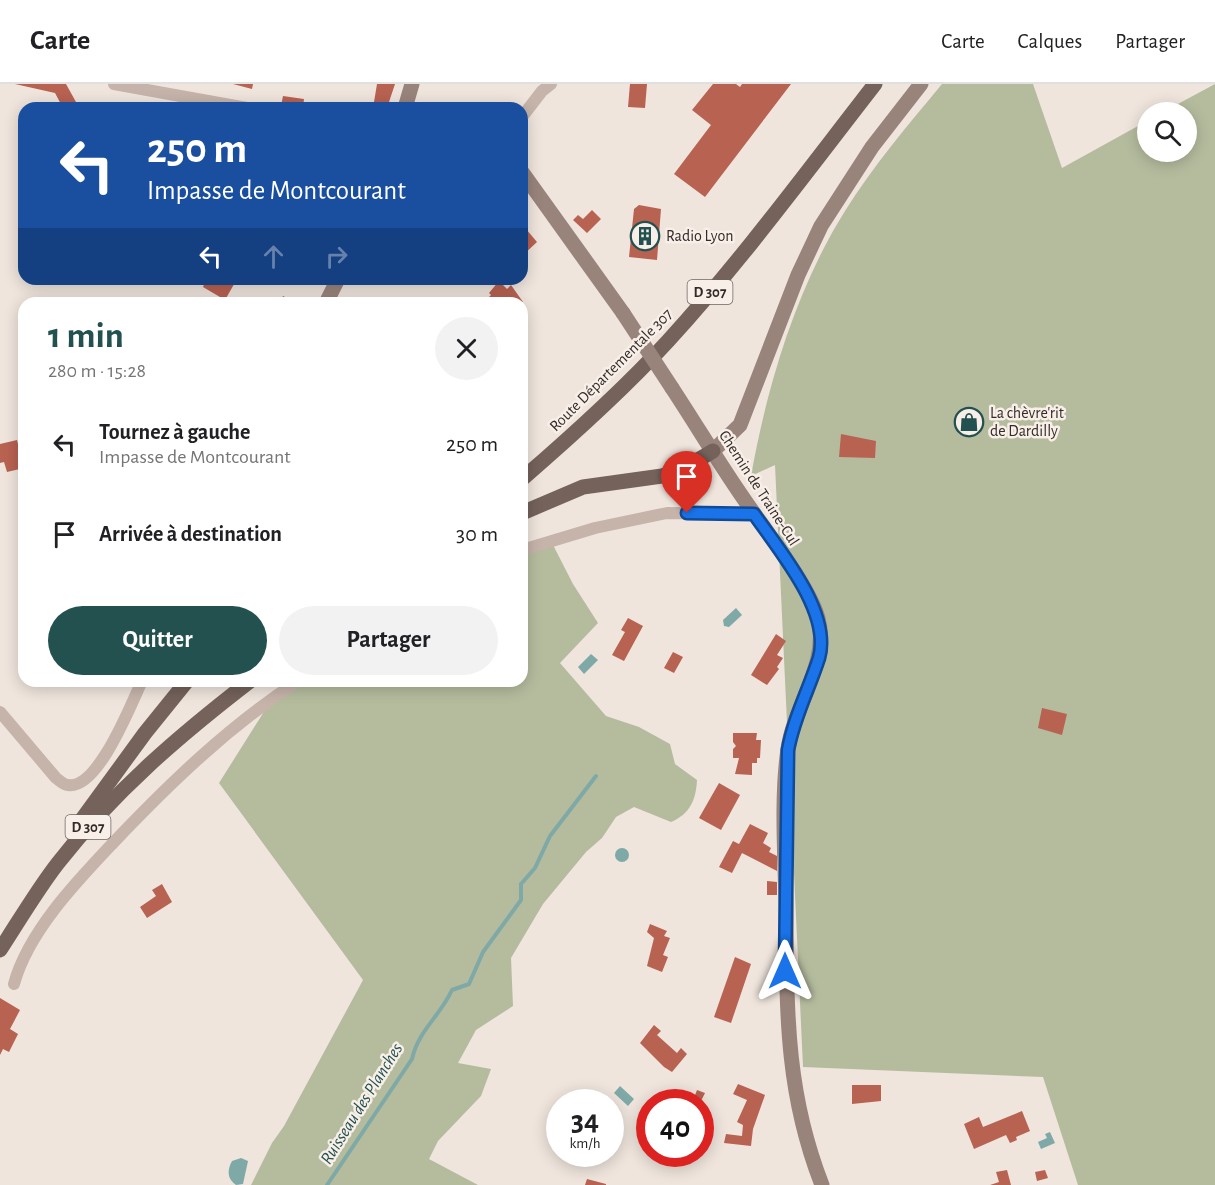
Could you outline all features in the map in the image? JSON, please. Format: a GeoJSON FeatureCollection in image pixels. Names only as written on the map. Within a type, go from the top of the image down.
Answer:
{"type":"FeatureCollection","features":[{"type":"Feature","properties":{"kind":"main road","name":"Route Départementale 307"},"geometry":{"type":"LineString","coordinates":[[528,473],[590,420],[667,342],[722,279],[875,84]]}},
{"type":"Feature","properties":{"kind":"main road"},"geometry":{"type":"LineString","coordinates":[[528,510],[583,487],[662,476],[681,470],[713,451]]}},
{"type":"Feature","properties":{"kind":"main road"},"geometry":{"type":"LineString","coordinates":[[0,950],[47,866],[145,733],[183,687]]}},
{"type":"Feature","properties":{"kind":"main road","name":"D 307"},"geometry":{"type":"LineString","coordinates":[[0,950],[57,864],[125,786],[196,723],[242,687]]}},
{"type":"Feature","properties":{"kind":"main road"},"geometry":{"type":"LineString","coordinates":[[196,723],[250,687]]}},
{"type":"Feature","properties":{"kind":"street"},"geometry":{"type":"LineString","coordinates":[[114,84],[214,102]]}},
{"type":"Feature","properties":{"kind":"street"},"geometry":{"type":"LineString","coordinates":[[407,102],[412,84]]}},
{"type":"Feature","properties":{"kind":"street"},"geometry":{"type":"LineString","coordinates":[[528,109],[542,91],[551,84]]}},
{"type":"Feature","properties":{"kind":"street"},"geometry":{"type":"LineString","coordinates":[[713,451],[740,425],[785,311],[822,226],[872,147],[921,84]]}},
{"type":"Feature","properties":{"kind":"street","name":"Chemin de Traine-Cul"},"geometry":{"type":"LineString","coordinates":[[528,180],[672,388],[809,600],[817,616],[822,637],[819,657],[794,723],[788,750],[785,957],[787,1038],[797,1102],[822,1185]]}},
{"type":"Feature","properties":{"kind":"street"},"geometry":{"type":"LineString","coordinates":[[528,548],[612,524],[666,513],[754,514]]}},
{"type":"Feature","properties":{"kind":"street"},"geometry":{"type":"LineString","coordinates":[[0,712],[56,778],[68,785],[79,784],[99,766],[139,687]]}},
{"type":"Feature","properties":{"kind":"street"},"geometry":{"type":"LineString","coordinates":[[14,984],[19,967],[29,950],[60,902],[85,873],[174,779],[219,740],[290,687]]}},
{"type":"Feature","properties":{"kind":"green space"},"geometry":{"type":"Polygon","coordinates":[[[942,84],[1033,84],[1062,168],[1137,127],[1137,162],[1197,162],[1197,102],[1182,102],[1215,84],[1215,1185],[1078,1185],[1043,1077],[803,1067],[775,465],[751,476],[775,373],[798,305],[845,211],[891,146],[942,84]]]}},
{"type":"Feature","properties":{"kind":"green space"},"geometry":{"type":"Polygon","coordinates":[[[551,541],[573,584],[598,623],[560,663],[606,716],[639,727],[670,744],[675,764],[697,780],[691,806],[678,819],[671,822],[634,807],[616,817],[602,838],[586,852],[543,904],[511,958],[513,1006],[476,1030],[458,1063],[491,1069],[481,1096],[438,1141],[429,1159],[478,1185],[251,1185],[363,980],[219,783],[272,699],[289,687],[528,687],[528,548],[551,541]]]}},
{"type":"Feature","properties":{"kind":"water"},"geometry":{"type":"Polygon","coordinates":[[[736,608],[742,615],[729,627],[724,626],[723,620],[736,608]]]}},
{"type":"Feature","properties":{"kind":"water"},"geometry":{"type":"Polygon","coordinates":[[[591,654],[598,660],[584,674],[578,667],[591,654]]]}},
{"type":"Feature","properties":{"kind":"water"},"geometry":{"type":"Polygon","coordinates":[[[619,848],[625,848],[629,855],[625,862],[619,862],[615,858],[615,852],[619,848]]]}},
{"type":"Feature","properties":{"kind":"water"},"geometry":{"type":"Polygon","coordinates":[[[624,1090],[634,1099],[628,1106],[624,1102],[624,1090]]]}},
{"type":"Feature","properties":{"kind":"water"},"geometry":{"type":"Polygon","coordinates":[[[1050,1132],[1055,1143],[1041,1149],[1038,1142],[1047,1138],[1045,1134],[1050,1132]]]}},
{"type":"Feature","properties":{"kind":"water"},"geometry":{"type":"Polygon","coordinates":[[[241,1158],[248,1161],[243,1184],[236,1185],[229,1177],[229,1168],[232,1161],[241,1158]]]}},
{"type":"Feature","properties":{"kind":"building"},"geometry":{"type":"Polygon","coordinates":[[[15,84],[66,84],[76,102],[60,102],[55,93],[15,84]]]}},
{"type":"Feature","properties":{"kind":"building"},"geometry":{"type":"Polygon","coordinates":[[[233,84],[253,84],[252,89],[233,84]]]}},
{"type":"Feature","properties":{"kind":"building"},"geometry":{"type":"Polygon","coordinates":[[[377,84],[395,84],[389,102],[374,102],[377,84]]]}},
{"type":"Feature","properties":{"kind":"building"},"geometry":{"type":"Polygon","coordinates":[[[630,84],[647,84],[645,108],[628,107],[630,84]]]}},
{"type":"Feature","properties":{"kind":"building"},"geometry":{"type":"Polygon","coordinates":[[[713,84],[736,84],[740,87],[742,84],[791,84],[705,197],[674,174],[711,125],[692,110],[713,84]]]}},
{"type":"Feature","properties":{"kind":"building"},"geometry":{"type":"Polygon","coordinates":[[[283,96],[304,99],[304,102],[282,102],[283,96]]]}},
{"type":"Feature","properties":{"kind":"building","name":"Radio Lyon"},"geometry":{"type":"Polygon","coordinates":[[[639,205],[661,209],[657,260],[629,257],[634,209],[639,205]]]}},
{"type":"Feature","properties":{"kind":"building"},"geometry":{"type":"Polygon","coordinates":[[[592,210],[601,219],[587,233],[573,220],[578,215],[583,219],[592,210]]]}},
{"type":"Feature","properties":{"kind":"building"},"geometry":{"type":"Polygon","coordinates":[[[528,231],[537,242],[528,250],[528,231]]]}},
{"type":"Feature","properties":{"kind":"building"},"geometry":{"type":"Polygon","coordinates":[[[204,285],[234,285],[227,297],[220,297],[203,287],[204,285]]]}},
{"type":"Feature","properties":{"kind":"building"},"geometry":{"type":"Polygon","coordinates":[[[496,285],[503,285],[507,289],[511,285],[519,297],[489,297],[491,295],[489,293],[496,285]]]}},
{"type":"Feature","properties":{"kind":"building"},"geometry":{"type":"Polygon","coordinates":[[[841,434],[876,441],[875,458],[839,457],[841,434]]]}},
{"type":"Feature","properties":{"kind":"building"},"geometry":{"type":"Polygon","coordinates":[[[17,440],[18,469],[7,472],[4,462],[0,463],[0,444],[17,440]]]}},
{"type":"Feature","properties":{"kind":"building"},"geometry":{"type":"Polygon","coordinates":[[[628,618],[643,626],[624,661],[612,655],[625,632],[621,630],[628,618]]]}},
{"type":"Feature","properties":{"kind":"building"},"geometry":{"type":"Polygon","coordinates":[[[776,634],[786,641],[777,655],[783,658],[777,667],[779,669],[767,685],[751,675],[776,634]]]}},
{"type":"Feature","properties":{"kind":"building"},"geometry":{"type":"Polygon","coordinates":[[[673,652],[683,657],[674,673],[664,668],[673,652]]]}},
{"type":"Feature","properties":{"kind":"building"},"geometry":{"type":"Polygon","coordinates":[[[1042,708],[1067,714],[1062,735],[1038,728],[1042,708]]]}},
{"type":"Feature","properties":{"kind":"building"},"geometry":{"type":"Polygon","coordinates":[[[733,733],[757,733],[756,740],[761,740],[760,758],[757,758],[757,763],[752,763],[752,775],[735,774],[739,758],[733,758],[733,749],[736,746],[733,742],[733,733]]]}},
{"type":"Feature","properties":{"kind":"building"},"geometry":{"type":"Polygon","coordinates":[[[719,783],[740,795],[721,830],[699,818],[719,783]]]}},
{"type":"Feature","properties":{"kind":"building"},"geometry":{"type":"Polygon","coordinates":[[[750,824],[768,833],[763,843],[771,848],[769,852],[777,856],[777,871],[742,853],[732,873],[719,867],[733,841],[739,844],[750,824]]]}},
{"type":"Feature","properties":{"kind":"building"},"geometry":{"type":"Polygon","coordinates":[[[767,881],[777,882],[777,895],[767,895],[767,881]]]}},
{"type":"Feature","properties":{"kind":"building"},"geometry":{"type":"Polygon","coordinates":[[[162,884],[172,902],[147,918],[140,907],[156,896],[152,890],[162,884]]]}},
{"type":"Feature","properties":{"kind":"building"},"geometry":{"type":"Polygon","coordinates":[[[650,924],[667,931],[664,936],[670,938],[663,955],[668,957],[662,972],[647,966],[654,938],[647,932],[650,924]]]}},
{"type":"Feature","properties":{"kind":"building"},"geometry":{"type":"Polygon","coordinates":[[[735,957],[751,964],[731,1023],[714,1017],[735,957]]]}},
{"type":"Feature","properties":{"kind":"building"},"geometry":{"type":"Polygon","coordinates":[[[0,998],[20,1010],[10,1029],[18,1034],[9,1052],[3,1049],[0,1055],[0,998]]]}},
{"type":"Feature","properties":{"kind":"building"},"geometry":{"type":"Polygon","coordinates":[[[654,1025],[661,1031],[657,1035],[677,1053],[681,1048],[687,1054],[672,1072],[640,1043],[654,1025]]]}},
{"type":"Feature","properties":{"kind":"building"},"geometry":{"type":"Polygon","coordinates":[[[738,1084],[765,1095],[753,1129],[751,1146],[724,1143],[726,1134],[742,1136],[743,1125],[737,1122],[747,1100],[733,1094],[738,1084]]]}},
{"type":"Feature","properties":{"kind":"building"},"geometry":{"type":"Polygon","coordinates":[[[852,1085],[881,1085],[881,1101],[852,1104],[852,1085]]]}},
{"type":"Feature","properties":{"kind":"building"},"geometry":{"type":"Polygon","coordinates":[[[1022,1111],[1030,1131],[1016,1137],[1017,1140],[1010,1143],[1006,1135],[974,1149],[964,1124],[979,1117],[983,1127],[1022,1111]]]}},
{"type":"Feature","properties":{"kind":"building"},"geometry":{"type":"Polygon","coordinates":[[[1007,1170],[1011,1185],[990,1185],[999,1182],[996,1172],[1007,1170]]]}},
{"type":"Feature","properties":{"kind":"building"},"geometry":{"type":"Polygon","coordinates":[[[1045,1170],[1048,1178],[1037,1181],[1035,1172],[1045,1170]]]}},
{"type":"Feature","properties":{"kind":"building"},"geometry":{"type":"Polygon","coordinates":[[[587,1179],[606,1184],[606,1185],[585,1185],[587,1179]]]}},
{"type":"Feature","properties":{"kind":"waterway","name":"Ruisseau des Planches"},"geometry":{"type":"LineString","coordinates":[[327,1185],[412,1059],[419,1040],[452,990],[469,984],[483,952],[521,900],[521,884],[535,868],[550,836],[596,776]]}},
{"type":"Feature","properties":{"kind":"place","name":"Radio Lyon"},"geometry":{"type":"Point","coordinates":[645,236]}},
{"type":"Feature","properties":{"kind":"place","name":"La chèvre'rit de Dardilly"},"geometry":{"type":"Point","coordinates":[969,422]}},
{"type":"Feature","properties":{"kind":"route"},"geometry":{"type":"LineString","coordinates":[[687,513],[754,514],[809,600],[817,616],[822,637],[819,657],[796,715],[788,750],[785,971]]}}]}
